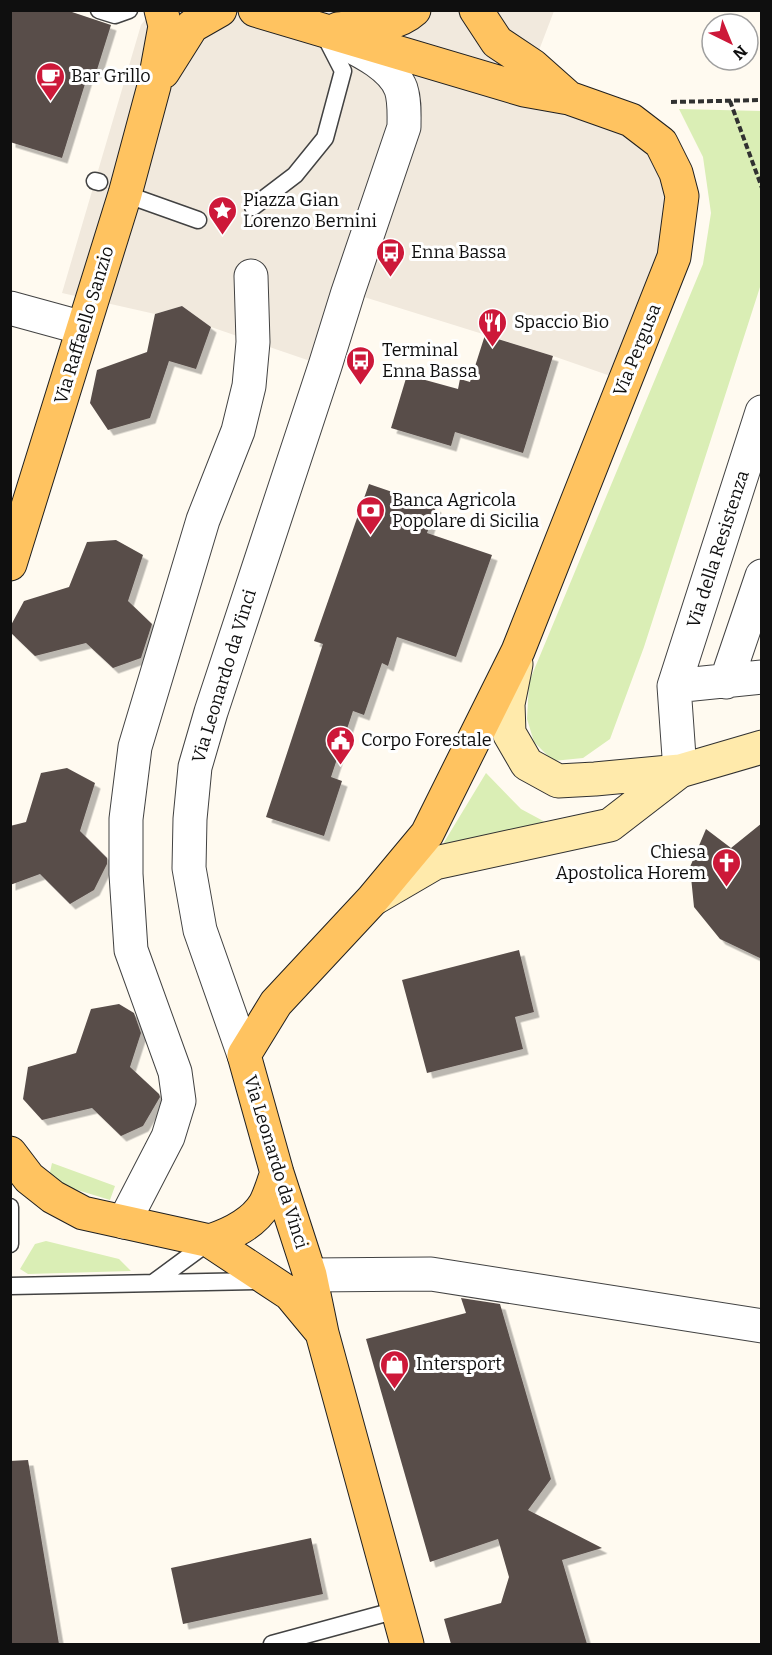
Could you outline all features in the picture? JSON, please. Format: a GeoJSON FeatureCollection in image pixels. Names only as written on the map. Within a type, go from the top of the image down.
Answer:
{"type":"FeatureCollection","features":[{"type":"Feature","properties":{"kind":"main road"},"geometry":{"type":"LineString","coordinates":[[154,86],[165,26],[161,10]]}},
{"type":"Feature","properties":{"kind":"main road"},"geometry":{"type":"LineString","coordinates":[[154,86],[192,26],[220,10]]}},
{"type":"Feature","properties":{"kind":"main road"},"geometry":{"type":"LineString","coordinates":[[255,10],[524,90],[568,98]]}},
{"type":"Feature","properties":{"kind":"main road"},"geometry":{"type":"LineString","coordinates":[[322,30],[388,23],[408,16],[414,10]]}},
{"type":"Feature","properties":{"kind":"main road"},"geometry":{"type":"LineString","coordinates":[[476,10],[497,42],[533,66],[568,98]]}},
{"type":"Feature","properties":{"kind":"main road","name":"Via Raffaello Sanzio"},"geometry":{"type":"LineString","coordinates":[[10,564],[83,328],[106,186],[154,86]]}},
{"type":"Feature","properties":{"kind":"main road","name":"Via Pergusa"},"geometry":{"type":"LineString","coordinates":[[244,1055],[276,1003],[372,900],[427,834],[518,651],[674,257],[682,212],[682,196],[676,173],[661,142],[631,120],[568,98]]}},
{"type":"Feature","properties":{"kind":"main road"},"geometry":{"type":"LineString","coordinates":[[518,651],[508,704],[509,733],[527,764],[558,781],[681,771],[762,747]]}},
{"type":"Feature","properties":{"kind":"main road"},"geometry":{"type":"LineString","coordinates":[[372,900],[435,863],[610,825],[681,771]]}},
{"type":"Feature","properties":{"kind":"main road","name":"Via Leonardo da Vinci"},"geometry":{"type":"LineString","coordinates":[[244,1055],[277,1173],[310,1275],[322,1333],[407,1644]]}},
{"type":"Feature","properties":{"kind":"main road"},"geometry":{"type":"LineString","coordinates":[[10,1153],[29,1178],[53,1197],[83,1213],[210,1241],[290,1294],[322,1333]]}},
{"type":"Feature","properties":{"kind":"main road"},"geometry":{"type":"LineString","coordinates":[[210,1241],[231,1234],[250,1221],[265,1204],[277,1173]]}},
{"type":"Feature","properties":{"kind":"street","name":"Via Leonardo da Vinci"},"geometry":{"type":"LineString","coordinates":[[244,1055],[200,930],[189,868],[190,819],[195,767],[211,711],[404,127],[404,106],[400,87],[382,65],[366,53],[322,30]]}},
{"type":"Feature","properties":{"kind":"street"},"geometry":{"type":"LineString","coordinates":[[124,1222],[168,1137],[179,1101],[175,1072],[131,950],[126,874],[126,819],[135,747],[200,532],[238,430],[249,386],[253,342],[251,276]]}},
{"type":"Feature","properties":{"kind":"street"},"geometry":{"type":"LineString","coordinates":[[10,308],[83,328]]}},
{"type":"Feature","properties":{"kind":"street","name":"Via della Resistenza"},"geometry":{"type":"LineString","coordinates":[[681,771],[674,686],[762,412]]}},
{"type":"Feature","properties":{"kind":"street"},"geometry":{"type":"LineString","coordinates":[[726,682],[762,576]]}},
{"type":"Feature","properties":{"kind":"street"},"geometry":{"type":"LineString","coordinates":[[674,686],[762,677]]}},
{"type":"Feature","properties":{"kind":"street"},"geometry":{"type":"LineString","coordinates":[[310,1275],[431,1274],[762,1326]]}},
{"type":"Feature","properties":{"kind":"lane"},"geometry":{"type":"LineString","coordinates":[[99,10],[114,15],[129,10]]}},
{"type":"Feature","properties":{"kind":"lane"},"geometry":{"type":"LineString","coordinates":[[253,207],[295,175],[325,138],[343,71],[322,30]]}},
{"type":"Feature","properties":{"kind":"lane"},"geometry":{"type":"LineString","coordinates":[[106,186],[198,220]]}},
{"type":"Feature","properties":{"kind":"lane"},"geometry":{"type":"LineString","coordinates":[[10,1207],[10,1244]]}},
{"type":"Feature","properties":{"kind":"lane"},"geometry":{"type":"LineString","coordinates":[[153,1284],[210,1241]]}},
{"type":"Feature","properties":{"kind":"lane"},"geometry":{"type":"LineString","coordinates":[[10,1286],[272,1281]]}},
{"type":"Feature","properties":{"kind":"lane"},"geometry":{"type":"LineString","coordinates":[[272,1644],[398,1610]]}},
{"type":"Feature","properties":{"kind":"path"},"geometry":{"type":"LineString","coordinates":[[667,102],[762,100]]}},
{"type":"Feature","properties":{"kind":"path"},"geometry":{"type":"LineString","coordinates":[[730,101],[762,188]]}},
{"type":"Feature","properties":{"kind":"green space"},"geometry":{"type":"Polygon","coordinates":[[[679,109],[761,111],[761,284],[644,647],[610,739],[583,758],[553,761],[534,742],[527,719],[529,682],[703,264],[711,213],[703,157],[679,109]]]}},
{"type":"Feature","properties":{"kind":"green space"},"geometry":{"type":"Polygon","coordinates":[[[486,773],[521,809],[547,823],[443,844],[486,773]]]}},
{"type":"Feature","properties":{"kind":"green space"},"geometry":{"type":"Polygon","coordinates":[[[52,1163],[115,1186],[110,1200],[48,1181],[52,1163]]]}},
{"type":"Feature","properties":{"kind":"green space"},"geometry":{"type":"Polygon","coordinates":[[[46,1241],[119,1259],[131,1271],[28,1274],[20,1269],[35,1244],[46,1241]]]}},
{"type":"Feature","properties":{"kind":"shaded area"},"geometry":{"type":"Polygon","coordinates":[[[152,11],[554,11],[533,66],[631,120],[682,196],[625,381],[348,292],[325,366],[211,327],[182,306],[155,314],[62,293],[141,25],[152,11]]]}},
{"type":"Feature","properties":{"kind":"building"},"geometry":{"type":"Polygon","coordinates":[[[10,10],[66,10],[111,25],[96,73],[89,71],[62,158],[10,142],[10,10]]]}},
{"type":"Feature","properties":{"kind":"building"},"geometry":{"type":"Polygon","coordinates":[[[182,306],[211,327],[196,369],[169,361],[150,418],[108,430],[90,403],[97,370],[147,352],[155,314],[182,306]]]}},
{"type":"Feature","properties":{"kind":"building"},"geometry":{"type":"Polygon","coordinates":[[[485,335],[553,356],[523,453],[455,432],[451,446],[391,428],[407,375],[458,389],[460,379],[470,382],[485,335]]]}},
{"type":"Feature","properties":{"kind":"building"},"geometry":{"type":"Polygon","coordinates":[[[369,484],[436,507],[427,533],[492,555],[456,657],[397,637],[388,666],[382,663],[364,715],[353,711],[331,777],[342,781],[324,836],[266,817],[323,644],[314,641],[369,484]]]}},
{"type":"Feature","properties":{"kind":"building"},"geometry":{"type":"Polygon","coordinates":[[[116,540],[143,555],[128,601],[152,624],[141,658],[113,668],[86,643],[35,656],[10,632],[10,627],[24,601],[69,587],[87,542],[116,540]]]}},
{"type":"Feature","properties":{"kind":"building"},"geometry":{"type":"Polygon","coordinates":[[[67,768],[95,783],[80,831],[107,858],[107,864],[94,890],[70,904],[40,874],[10,885],[10,826],[26,822],[41,773],[67,768]]]}},
{"type":"Feature","properties":{"kind":"building","name":"Chiesa Apostolica Horem"},"geometry":{"type":"Polygon","coordinates":[[[762,823],[762,959],[720,939],[694,907],[690,867],[706,829],[731,848],[762,823]]]}},
{"type":"Feature","properties":{"kind":"building"},"geometry":{"type":"Polygon","coordinates":[[[519,950],[534,1012],[515,1017],[523,1049],[427,1073],[402,980],[519,950]]]}},
{"type":"Feature","properties":{"kind":"building"},"geometry":{"type":"Polygon","coordinates":[[[119,1004],[134,1013],[141,1033],[130,1067],[160,1097],[143,1126],[121,1136],[92,1108],[42,1120],[23,1099],[28,1067],[76,1053],[91,1009],[119,1004]]]}},
{"type":"Feature","properties":{"kind":"building"},"geometry":{"type":"Polygon","coordinates":[[[461,1298],[500,1304],[551,1479],[528,1510],[602,1548],[562,1560],[587,1644],[451,1644],[444,1619],[501,1603],[509,1577],[498,1539],[430,1562],[366,1339],[466,1313],[461,1298]]]}},
{"type":"Feature","properties":{"kind":"building"},"geometry":{"type":"Polygon","coordinates":[[[28,1460],[59,1644],[10,1644],[10,1461],[28,1460]]]}},
{"type":"Feature","properties":{"kind":"building"},"geometry":{"type":"Polygon","coordinates":[[[311,1538],[323,1594],[183,1624],[171,1568],[311,1538]]]}},
{"type":"Feature","properties":{"kind":"place","name":"Bar Grillo"},"geometry":{"type":"Point","coordinates":[50,102]}},
{"type":"Feature","properties":{"kind":"place","name":"Piazza Gian Lorenzo Bernini"},"geometry":{"type":"Point","coordinates":[222,236]}},
{"type":"Feature","properties":{"kind":"place","name":"Enna Bassa"},"geometry":{"type":"Point","coordinates":[390,278]}},
{"type":"Feature","properties":{"kind":"place","name":"Spaccio Bio"},"geometry":{"type":"Point","coordinates":[493,348]}},
{"type":"Feature","properties":{"kind":"place","name":"Terminal Enna Bassa"},"geometry":{"type":"Point","coordinates":[361,386]}},
{"type":"Feature","properties":{"kind":"place","name":"Banca Agricola Popolare di Sicilia"},"geometry":{"type":"Point","coordinates":[371,536]}},
{"type":"Feature","properties":{"kind":"place","name":"Corpo Forestale"},"geometry":{"type":"Point","coordinates":[340,766]}},
{"type":"Feature","properties":{"kind":"place","name":"Chiesa Apostolica Horem"},"geometry":{"type":"Point","coordinates":[727,888]}},
{"type":"Feature","properties":{"kind":"place","name":"Intersport"},"geometry":{"type":"Point","coordinates":[395,1390]}}]}
